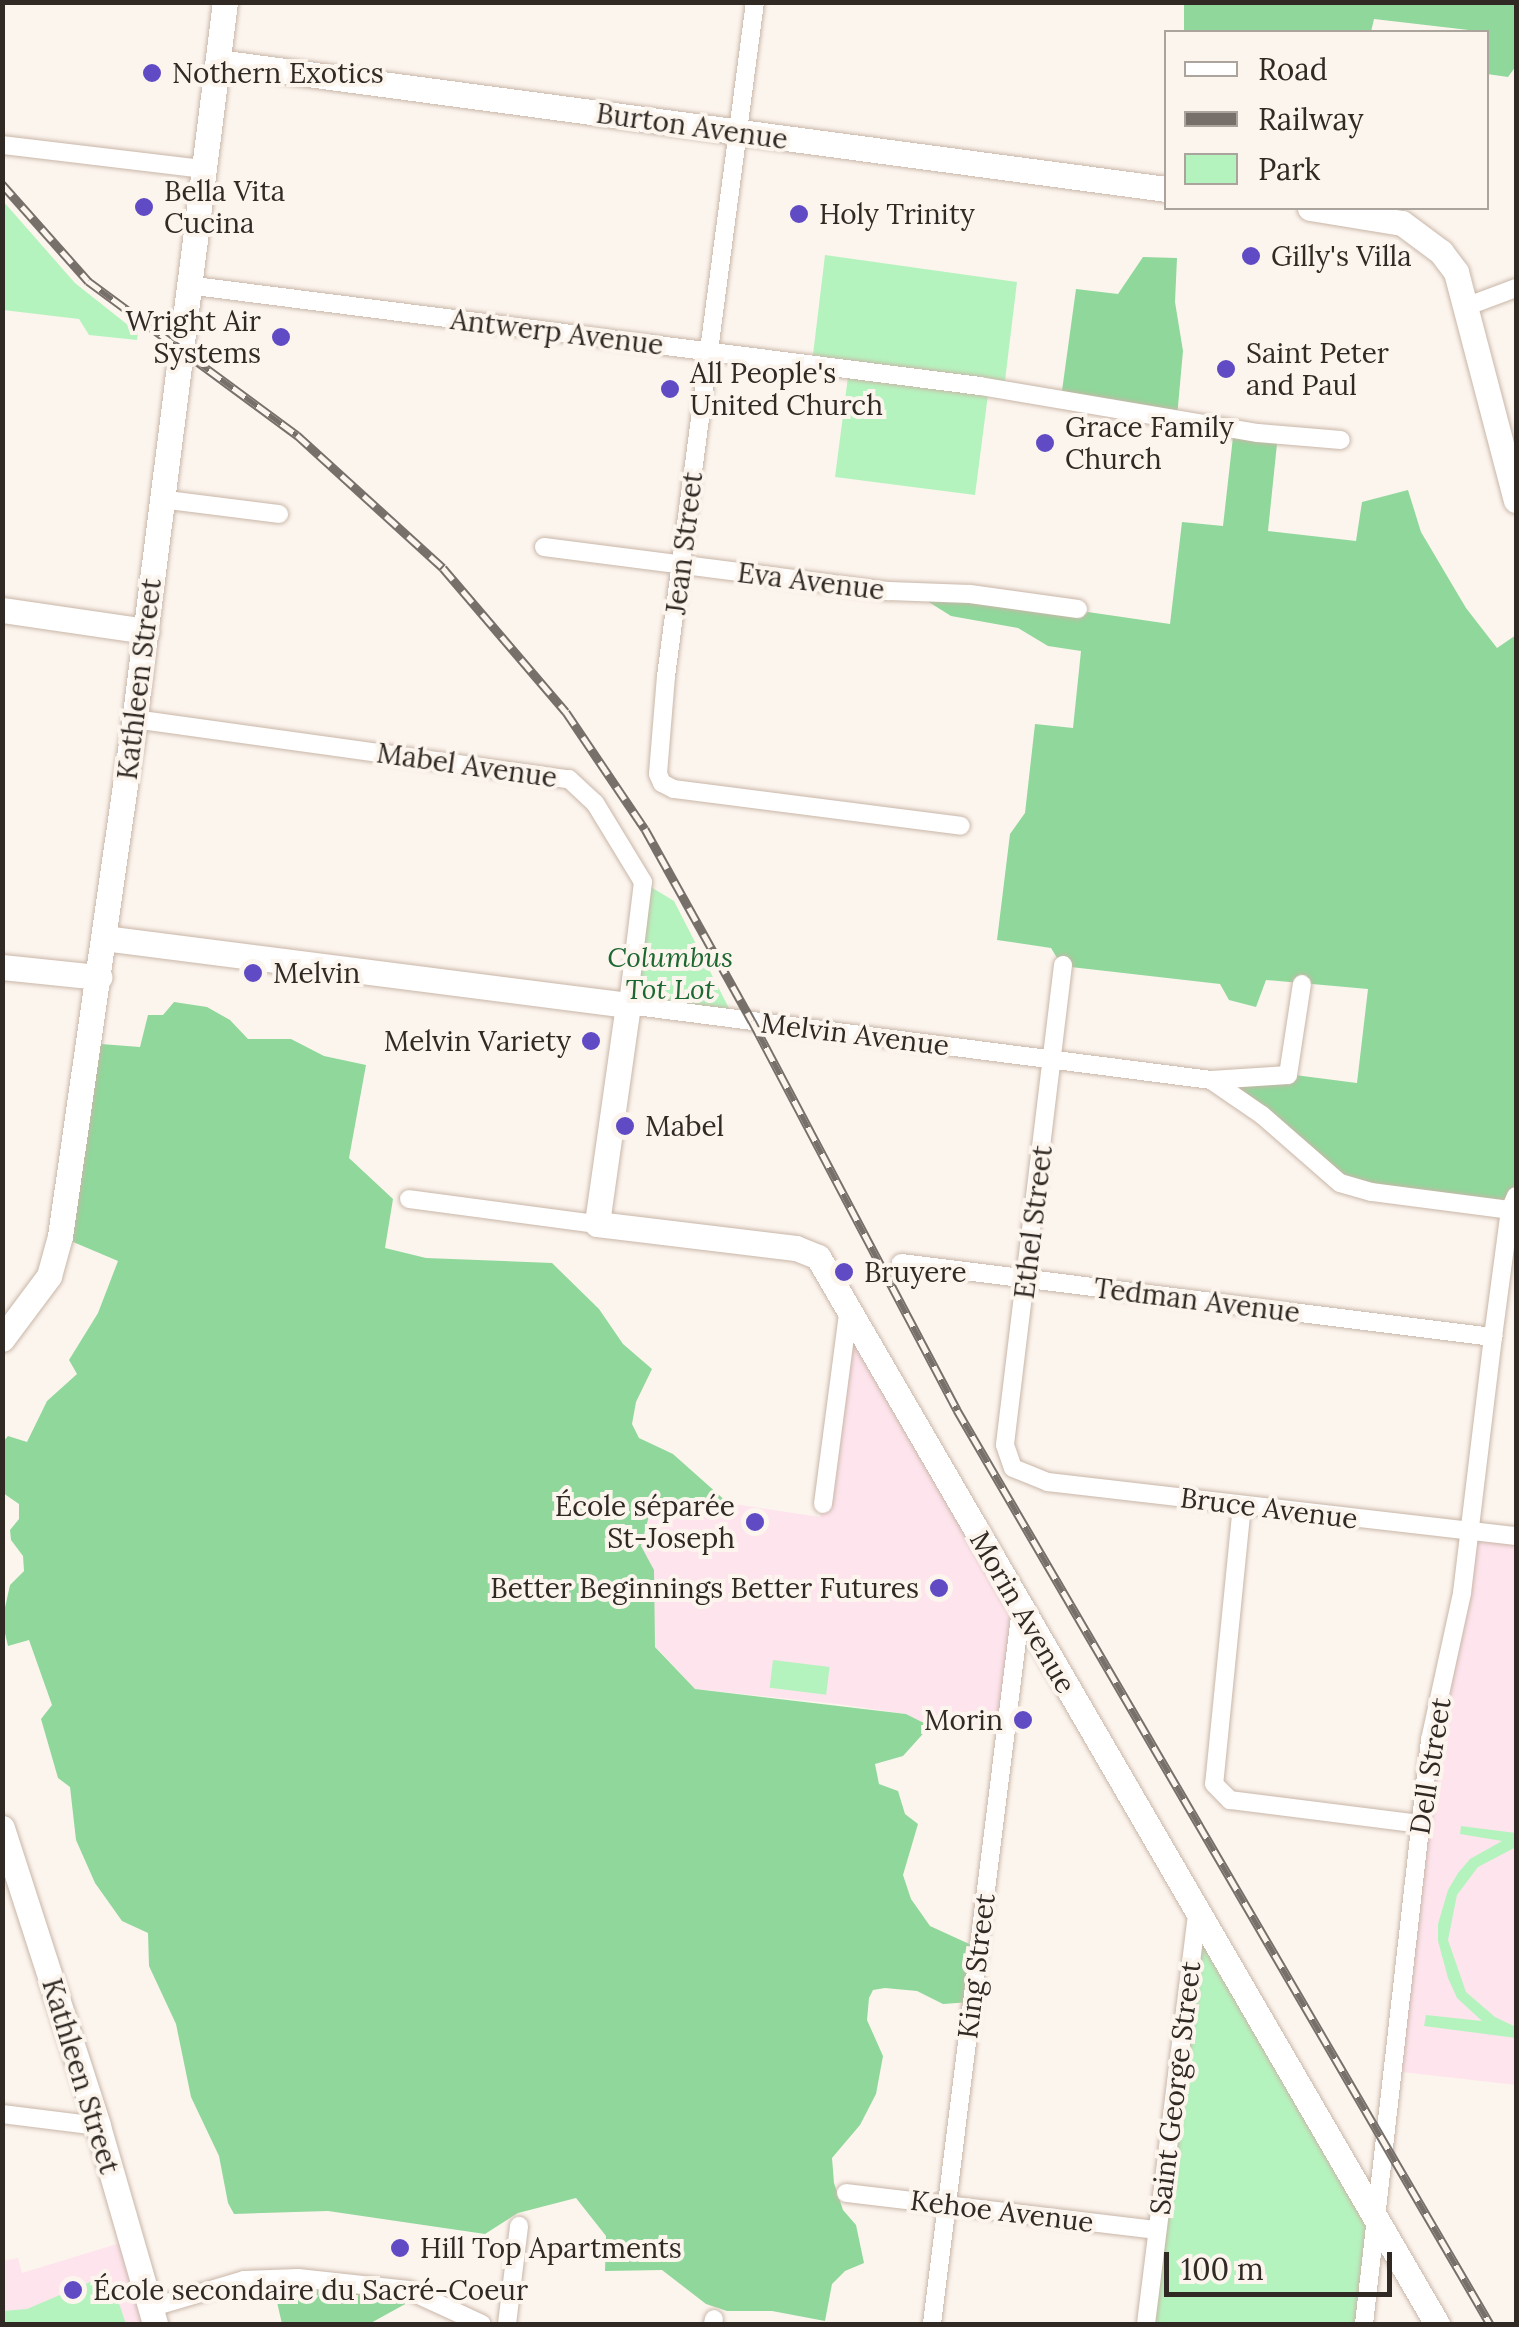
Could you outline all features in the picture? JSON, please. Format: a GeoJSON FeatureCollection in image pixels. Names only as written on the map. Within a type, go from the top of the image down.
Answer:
{"type":"FeatureCollection","features":[{"type":"Feature","properties":{"kind":"street","name":"Kathleen Street"},"geometry":{"type":"LineString","coordinates":[[2,1339],[55,1263],[100,977],[225,2]]}},
{"type":"Feature","properties":{"kind":"street","name":"Jean Street"},"geometry":{"type":"LineString","coordinates":[[755,2],[656,761],[662,783],[693,792],[961,826]]}},
{"type":"Feature","properties":{"kind":"street","name":"Burton Avenue"},"geometry":{"type":"LineString","coordinates":[[218,62],[1164,189]]}},
{"type":"Feature","properties":{"kind":"street"},"geometry":{"type":"LineString","coordinates":[[2,145],[204,170]]}},
{"type":"Feature","properties":{"kind":"street"},"geometry":{"type":"LineString","coordinates":[[1325,210],[1377,217],[1423,235],[1456,272],[1516,500]]}},
{"type":"Feature","properties":{"kind":"street","name":"Antwerp Avenue"},"geometry":{"type":"LineString","coordinates":[[187,285],[980,386],[1258,433],[1341,440]]}},
{"type":"Feature","properties":{"kind":"street"},"geometry":{"type":"LineString","coordinates":[[1468,306],[1516,288]]}},
{"type":"Feature","properties":{"kind":"street"},"geometry":{"type":"LineString","coordinates":[[160,499],[279,514]]}},
{"type":"Feature","properties":{"kind":"street","name":"Eva Avenue"},"geometry":{"type":"LineString","coordinates":[[544,547],[681,566],[1078,609]]}},
{"type":"Feature","properties":{"kind":"street"},"geometry":{"type":"LineString","coordinates":[[2,610],[146,631]]}},
{"type":"Feature","properties":{"kind":"street","name":"Mabel Avenue"},"geometry":{"type":"LineString","coordinates":[[134,720],[556,774],[569,779],[595,803],[643,882],[597,1224]]}},
{"type":"Feature","properties":{"kind":"street","name":"Melvin Avenue"},"geometry":{"type":"LineString","coordinates":[[104,938],[1210,1080],[1262,1115],[1340,1183],[1372,1192],[1513,1203]]}},
{"type":"Feature","properties":{"kind":"street","name":"Ethel Street"},"geometry":{"type":"LineString","coordinates":[[1022,1474],[1013,1468],[1005,1444],[1063,965]]}},
{"type":"Feature","properties":{"kind":"street"},"geometry":{"type":"LineString","coordinates":[[2,967],[100,977]]}},
{"type":"Feature","properties":{"kind":"street"},"geometry":{"type":"LineString","coordinates":[[1210,1080],[1288,1075],[1302,984]]}},
{"type":"Feature","properties":{"kind":"street","name":"Morin Avenue"},"geometry":{"type":"LineString","coordinates":[[409,1198],[809,1251],[826,1268],[1436,2324]]}},
{"type":"Feature","properties":{"kind":"street","name":"Dell Street"},"geometry":{"type":"LineString","coordinates":[[1364,2324],[1430,1740],[1457,1623],[1513,1203]]}},
{"type":"Feature","properties":{"kind":"street","name":"Tedman Avenue"},"geometry":{"type":"LineString","coordinates":[[901,1263],[1493,1337]]}},
{"type":"Feature","properties":{"kind":"street"},"geometry":{"type":"LineString","coordinates":[[823,1504],[849,1307]]}},
{"type":"Feature","properties":{"kind":"street","name":"Bruce Avenue"},"geometry":{"type":"LineString","coordinates":[[1022,1474],[1242,1506],[1516,1536]]}},
{"type":"Feature","properties":{"kind":"street"},"geometry":{"type":"LineString","coordinates":[[1242,1506],[1212,1772],[1222,1796],[1420,1824]]}},
{"type":"Feature","properties":{"kind":"street","name":"King Street"},"geometry":{"type":"LineString","coordinates":[[932,2324],[1021,1608]]}},
{"type":"Feature","properties":{"kind":"street","name":"Kathleen Street"},"geometry":{"type":"LineString","coordinates":[[2,1828],[98,2126],[153,2316]]}},
{"type":"Feature","properties":{"kind":"street","name":"Saint George Street"},"geometry":{"type":"LineString","coordinates":[[1146,2324],[1196,1912]]}},
{"type":"Feature","properties":{"kind":"street"},"geometry":{"type":"LineString","coordinates":[[2,2114],[98,2126]]}},
{"type":"Feature","properties":{"kind":"street","name":"Kehoe Avenue"},"geometry":{"type":"LineString","coordinates":[[846,2193],[1157,2230]]}},
{"type":"Feature","properties":{"kind":"street"},"geometry":{"type":"LineString","coordinates":[[506,2324],[519,2226]]}},
{"type":"Feature","properties":{"kind":"street"},"geometry":{"type":"LineString","coordinates":[[153,2316],[244,2280],[298,2278],[408,2290],[482,2324]]}},
{"type":"Feature","properties":{"kind":"shaded area","name":"École séparée St-Joseph"},"geometry":{"type":"Polygon","coordinates":[[[848,1307],[1020,1608],[1004,1734],[930,1726],[906,1714],[838,1704],[695,1689],[655,1646],[641,1546],[649,1516],[670,1507],[728,1503],[820,1517],[848,1307]]]}},
{"type":"Feature","properties":{"kind":"shaded area"},"geometry":{"type":"Polygon","coordinates":[[[1469,1532],[1516,1537],[1516,2085],[1393,2071],[1419,1825],[1469,1532]]]}},
{"type":"Feature","properties":{"kind":"shaded area","name":"École secondaire du Sacré-Coeur"},"geometry":{"type":"Polygon","coordinates":[[[130,2240],[154,2324],[3,2324],[2,2261],[18,2258],[22,2273],[130,2240]]]}},
{"type":"Feature","properties":{"kind":"green space"},"geometry":{"type":"Polygon","coordinates":[[[1184,3],[1516,3],[1516,66],[1508,77],[1489,74],[1489,30],[1374,19],[1371,30],[1184,30],[1184,3]]]}},
{"type":"Feature","properties":{"kind":"green space"},"geometry":{"type":"Polygon","coordinates":[[[3,201],[75,283],[138,333],[137,340],[89,335],[79,319],[3,310],[3,201]]]}},
{"type":"Feature","properties":{"kind":"green space"},"geometry":{"type":"Polygon","coordinates":[[[825,255],[1017,282],[1004,389],[989,387],[975,495],[835,477],[849,369],[812,363],[825,255]]]}},
{"type":"Feature","properties":{"kind":"green space"},"geometry":{"type":"Polygon","coordinates":[[[1143,257],[1177,258],[1175,302],[1183,351],[1177,417],[1061,398],[1076,289],[1118,294],[1143,257]]]}},
{"type":"Feature","properties":{"kind":"green space"},"geometry":{"type":"Polygon","coordinates":[[[1234,428],[1278,434],[1268,531],[1356,541],[1362,502],[1408,490],[1421,532],[1466,608],[1497,648],[1516,635],[1516,1193],[1509,1209],[1355,1187],[1211,1079],[1287,1074],[1357,1083],[1368,989],[1266,980],[1256,1007],[1229,1000],[1220,984],[1062,966],[1051,948],[997,940],[1010,834],[1025,813],[1035,724],[1073,728],[1081,651],[1048,646],[1018,628],[951,616],[916,594],[971,595],[1170,624],[1182,522],[1223,526],[1234,428]]]}},
{"type":"Feature","properties":{"kind":"green space","name":"Columbus Tot Lot"},"geometry":{"type":"Polygon","coordinates":[[[646,884],[674,901],[734,1018],[630,1004],[646,884]]]}},
{"type":"Feature","properties":{"kind":"green space"},"geometry":{"type":"Polygon","coordinates":[[[174,1002],[207,1007],[230,1020],[248,1039],[291,1039],[324,1056],[366,1065],[349,1158],[393,1199],[385,1248],[426,1258],[552,1263],[599,1309],[623,1344],[652,1369],[636,1402],[632,1424],[639,1438],[673,1454],[728,1503],[670,1507],[649,1516],[641,1546],[654,1570],[655,1647],[695,1689],[906,1714],[930,1726],[903,1756],[875,1764],[879,1784],[898,1791],[905,1814],[918,1824],[903,1875],[911,1899],[930,1926],[978,1948],[971,2002],[943,2004],[917,1991],[885,1988],[873,1990],[869,1998],[867,2020],[883,2056],[876,2094],[860,2125],[832,2158],[834,2183],[843,2210],[856,2225],[864,2263],[845,2271],[832,2284],[825,2321],[772,2311],[727,2311],[706,2304],[662,2270],[605,2271],[606,2236],[576,2198],[518,2213],[485,2234],[328,2211],[234,2214],[228,2203],[219,2156],[191,2097],[176,2024],[149,1966],[148,1933],[122,1921],[95,1883],[76,1840],[70,1787],[58,1778],[41,1719],[52,1705],[29,1640],[8,1646],[2,1621],[10,1585],[24,1571],[23,1556],[11,1540],[10,1530],[19,1519],[19,1504],[3,1493],[3,1442],[8,1436],[27,1442],[47,1401],[77,1374],[69,1360],[98,1313],[118,1261],[59,1236],[88,1043],[140,1047],[148,1015],[163,1015],[174,1002]]]}},
{"type":"Feature","properties":{"kind":"green space"},"geometry":{"type":"Polygon","coordinates":[[[773,1660],[830,1667],[826,1695],[770,1688],[773,1660]]]}},
{"type":"Feature","properties":{"kind":"green space"},"geometry":{"type":"Polygon","coordinates":[[[1461,1826],[1516,1833],[1516,1847],[1478,1867],[1457,1895],[1448,1940],[1466,1992],[1495,2017],[1516,2027],[1516,2038],[1424,2026],[1426,2015],[1482,2021],[1457,1998],[1438,1941],[1438,1924],[1448,1890],[1458,1873],[1470,1859],[1502,1841],[1460,1834],[1461,1826]]]}},
{"type":"Feature","properties":{"kind":"green space"},"geometry":{"type":"Polygon","coordinates":[[[1195,1912],[1376,2223],[1363,2324],[1145,2324],[1195,1912]]]}},
{"type":"Feature","properties":{"kind":"green space"},"geometry":{"type":"Polygon","coordinates":[[[109,2274],[126,2324],[3,2324],[3,2311],[27,2309],[109,2274]]]}},
{"type":"Feature","properties":{"kind":"green space"},"geometry":{"type":"Polygon","coordinates":[[[272,2280],[418,2297],[369,2324],[282,2324],[272,2280]]]}},
{"type":"Feature","properties":{"kind":"railway"},"geometry":{"type":"LineString","coordinates":[[2,184],[88,281],[297,435],[443,568],[566,712],[645,829],[752,1021],[957,1410],[1490,2324]]}},
{"type":"Feature","properties":{"kind":"place","name":"Nothern Exotics"},"geometry":{"type":"Point","coordinates":[152,73]}},
{"type":"Feature","properties":{"kind":"place","name":"Bella Vita Cucina"},"geometry":{"type":"Point","coordinates":[144,207]}},
{"type":"Feature","properties":{"kind":"place","name":"Holy Trinity"},"geometry":{"type":"Point","coordinates":[799,214]}},
{"type":"Feature","properties":{"kind":"place","name":"Gilly's Villa"},"geometry":{"type":"Point","coordinates":[1251,256]}},
{"type":"Feature","properties":{"kind":"place","name":"Wright Air Systems"},"geometry":{"type":"Point","coordinates":[281,337]}},
{"type":"Feature","properties":{"kind":"place","name":"Saint Peter and Paul"},"geometry":{"type":"Point","coordinates":[1226,369]}},
{"type":"Feature","properties":{"kind":"place","name":"All People's United Church"},"geometry":{"type":"Point","coordinates":[670,389]}},
{"type":"Feature","properties":{"kind":"place","name":"Grace Family Church"},"geometry":{"type":"Point","coordinates":[1045,443]}},
{"type":"Feature","properties":{"kind":"place","name":"Melvin"},"geometry":{"type":"Point","coordinates":[253,973]}},
{"type":"Feature","properties":{"kind":"place","name":"Melvin Variety"},"geometry":{"type":"Point","coordinates":[591,1041]}},
{"type":"Feature","properties":{"kind":"place","name":"Mabel"},"geometry":{"type":"Point","coordinates":[625,1126]}},
{"type":"Feature","properties":{"kind":"place","name":"Bruyere"},"geometry":{"type":"Point","coordinates":[844,1272]}},
{"type":"Feature","properties":{"kind":"place","name":"École séparée St-Joseph"},"geometry":{"type":"Point","coordinates":[755,1522]}},
{"type":"Feature","properties":{"kind":"place","name":"Better Beginnings Better Futures"},"geometry":{"type":"Point","coordinates":[939,1588]}},
{"type":"Feature","properties":{"kind":"place","name":"Morin"},"geometry":{"type":"Point","coordinates":[1023,1720]}},
{"type":"Feature","properties":{"kind":"place","name":"Hill Top Apartments"},"geometry":{"type":"Point","coordinates":[400,2248]}},
{"type":"Feature","properties":{"kind":"place","name":"École secondaire du Sacré-Coeur"},"geometry":{"type":"Point","coordinates":[73,2290]}}]}
